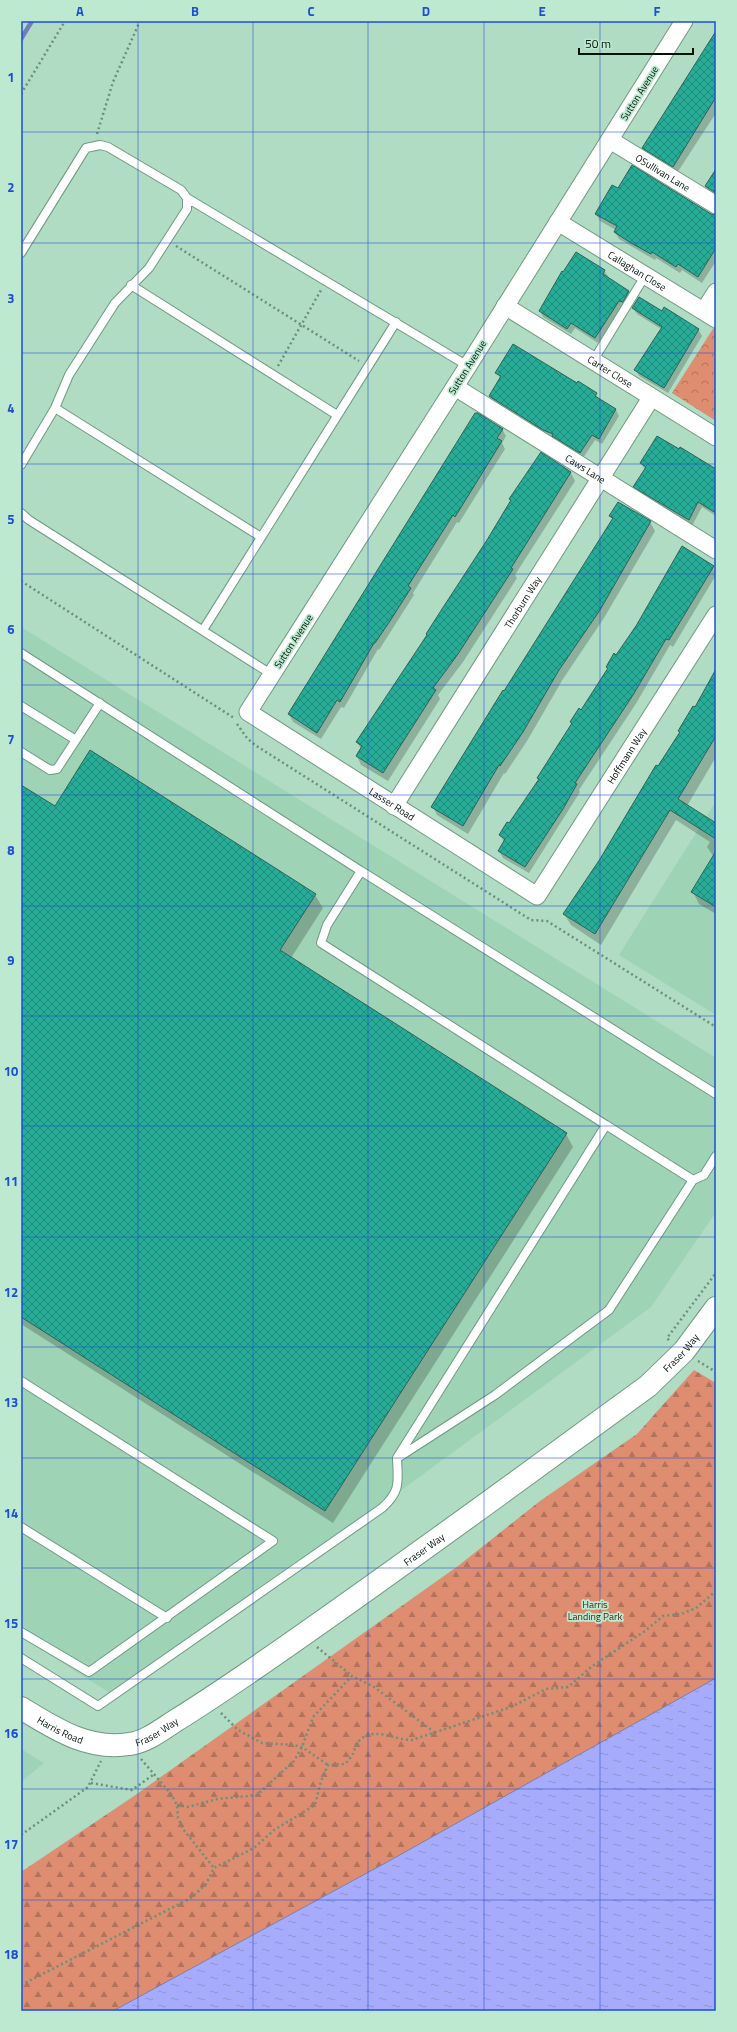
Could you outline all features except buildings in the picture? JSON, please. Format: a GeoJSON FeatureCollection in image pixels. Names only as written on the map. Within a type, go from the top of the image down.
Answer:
{"type":"FeatureCollection","features":[{"type":"Feature","properties":{"kind":"street","name":"Sutton Avenue"},"geometry":{"type":"LineString","coordinates":[[248,712],[468,366],[684,21]]}},
{"type":"Feature","properties":{"kind":"street","name":"OSullivan Lane"},"geometry":{"type":"LineString","coordinates":[[610,140],[716,205]]}},
{"type":"Feature","properties":{"kind":"street","name":"Callaghan Close"},"geometry":{"type":"LineString","coordinates":[[558,222],[710,315]]}},
{"type":"Feature","properties":{"kind":"street"},"geometry":{"type":"LineString","coordinates":[[710,315],[716,292]]}},
{"type":"Feature","properties":{"kind":"street","name":"Carter Close"},"geometry":{"type":"LineString","coordinates":[[505,306],[716,437]]}},
{"type":"Feature","properties":{"kind":"street","name":"Caws Lane"},"geometry":{"type":"LineString","coordinates":[[454,387],[716,550]]}},
{"type":"Feature","properties":{"kind":"street","name":"Thorburn Way"},"geometry":{"type":"LineString","coordinates":[[394,806],[651,398]]}},
{"type":"Feature","properties":{"kind":"street","name":"Hoffmann Way"},"geometry":{"type":"LineString","coordinates":[[537,896],[716,615]]}},
{"type":"Feature","properties":{"kind":"street","name":"Lasser Road"},"geometry":{"type":"LineString","coordinates":[[248,712],[537,896]]}},
{"type":"Feature","properties":{"kind":"street","name":"Fraser Way"},"geometry":{"type":"LineString","coordinates":[[102,1752],[131,1744],[150,1736],[208,1701],[302,1636],[648,1386],[684,1351],[716,1308]]}},
{"type":"Feature","properties":{"kind":"street","name":"Harris Road"},"geometry":{"type":"LineString","coordinates":[[21,1708],[71,1737],[102,1752]]}},
{"type":"Feature","properties":{"kind":"lane"},"geometry":{"type":"LineString","coordinates":[[21,253],[83,152],[93,146],[108,147],[181,190],[187,198],[468,366]]}},
{"type":"Feature","properties":{"kind":"lane"},"geometry":{"type":"LineString","coordinates":[[21,465],[55,408],[69,375],[115,303],[149,268],[187,209],[187,198]]}},
{"type":"Feature","properties":{"kind":"lane"},"geometry":{"type":"LineString","coordinates":[[593,361],[645,276]]}},
{"type":"Feature","properties":{"kind":"lane"},"geometry":{"type":"LineString","coordinates":[[132,285],[337,415]]}},
{"type":"Feature","properties":{"kind":"lane"},"geometry":{"type":"LineString","coordinates":[[203,630],[396,322]]}},
{"type":"Feature","properties":{"kind":"lane"},"geometry":{"type":"LineString","coordinates":[[55,408],[261,537]]}},
{"type":"Feature","properties":{"kind":"lane"},"geometry":{"type":"LineString","coordinates":[[21,513],[29,520],[272,674]]}},
{"type":"Feature","properties":{"kind":"lane"},"geometry":{"type":"LineString","coordinates":[[21,653],[361,871],[716,1094]]}},
{"type":"Feature","properties":{"kind":"lane"},"geometry":{"type":"LineString","coordinates":[[21,752],[50,770],[57,769],[100,703]]}},
{"type":"Feature","properties":{"kind":"lane"},"geometry":{"type":"LineString","coordinates":[[21,706],[76,740]]}},
{"type":"Feature","properties":{"kind":"lane"},"geometry":{"type":"LineString","coordinates":[[361,871],[327,925],[321,943],[693,1180]]}},
{"type":"Feature","properties":{"kind":"lane"},"geometry":{"type":"LineString","coordinates":[[21,1658],[98,1706],[382,1508],[393,1498],[398,1487],[397,1458],[606,1125]]}},
{"type":"Feature","properties":{"kind":"lane"},"geometry":{"type":"LineString","coordinates":[[397,1458],[495,1395],[609,1310],[693,1180],[704,1175],[716,1156]]}},
{"type":"Feature","properties":{"kind":"lane"},"geometry":{"type":"LineString","coordinates":[[21,1381],[274,1541],[89,1672],[21,1632]]}},
{"type":"Feature","properties":{"kind":"lane"},"geometry":{"type":"LineString","coordinates":[[21,1527],[167,1618]]}},
{"type":"Feature","properties":{"kind":"path"},"geometry":{"type":"LineString","coordinates":[[21,94],[65,21]]}},
{"type":"Feature","properties":{"kind":"path"},"geometry":{"type":"LineString","coordinates":[[93,146],[113,82],[140,21]]}},
{"type":"Feature","properties":{"kind":"path"},"geometry":{"type":"LineString","coordinates":[[167,240],[362,363]]}},
{"type":"Feature","properties":{"kind":"path"},"geometry":{"type":"LineString","coordinates":[[273,375],[326,280]]}},
{"type":"Feature","properties":{"kind":"path"},"geometry":{"type":"LineString","coordinates":[[667,1338],[716,1273]]}},
{"type":"Feature","properties":{"kind":"path"},"geometry":{"type":"LineString","coordinates":[[696,1360],[716,1372]]}},
{"type":"Feature","properties":{"kind":"path"},"geometry":{"type":"LineString","coordinates":[[208,1701],[238,1730],[262,1743],[281,1743],[302,1747],[328,1764],[345,1764],[353,1754],[358,1743],[369,1734],[380,1733],[400,1740],[412,1740],[511,1707],[546,1689],[568,1688],[597,1663],[645,1631],[663,1616],[681,1614],[696,1608],[716,1591]]}},
{"type":"Feature","properties":{"kind":"path"},"geometry":{"type":"LineString","coordinates":[[302,1636],[335,1660],[352,1676],[374,1687],[435,1732]]}},
{"type":"Feature","properties":{"kind":"path"},"geometry":{"type":"LineString","coordinates":[[177,1805],[188,1807],[217,1799],[257,1795],[294,1760],[302,1747],[314,1717],[352,1676]]}},
{"type":"Feature","properties":{"kind":"path"},"geometry":{"type":"LineString","coordinates":[[131,1744],[153,1775],[171,1794],[177,1805],[178,1818],[182,1829],[214,1868]]}},
{"type":"Feature","properties":{"kind":"path"},"geometry":{"type":"LineString","coordinates":[[21,1835],[88,1787],[102,1752]]}},
{"type":"Feature","properties":{"kind":"path"},"geometry":{"type":"LineString","coordinates":[[21,1985],[191,1898],[206,1884],[214,1868],[254,1848],[274,1830],[315,1805],[321,1781],[328,1764]]}},
{"type":"Feature","properties":{"kind":"path"},"geometry":{"type":"LineString","coordinates":[[91,1782],[132,1790],[153,1775]]}},
{"type":"Feature","properties":{"kind":"shaded area"},"geometry":{"type":"Polygon","coordinates":[[[21,627],[716,1058],[716,1212],[651,1307],[118,1698],[21,1637],[21,627]]]}},
{"type":"Feature","properties":{"kind":"shaded area"},"geometry":{"type":"Polygon","coordinates":[[[716,801],[716,1015],[619,955],[716,801]]]}},
{"type":"Feature","properties":{"kind":"shaded area"},"geometry":{"type":"Polygon","coordinates":[[[21,1749],[44,1763],[21,1782],[21,1749]]]}},
{"type":"Feature","properties":{"kind":"green space"},"geometry":{"type":"Polygon","coordinates":[[[716,324],[716,421],[672,393],[716,324]]]}},
{"type":"Feature","properties":{"kind":"green space","name":"Harris Landing Park"},"geometry":{"type":"Polygon","coordinates":[[[694,1370],[716,1383],[716,1678],[389,1861],[113,2011],[21,2011],[21,1872],[134,1796],[458,1566],[540,1501],[637,1434],[694,1370]]]}},
{"type":"Feature","properties":{"kind":"water"},"geometry":{"type":"Polygon","coordinates":[[[716,1678],[716,2011],[113,2011],[389,1861],[716,1678]]]}},
{"type":"Feature","properties":{"kind":"waterway"},"geometry":{"type":"LineString","coordinates":[[21,39],[32,21]]}}]}
